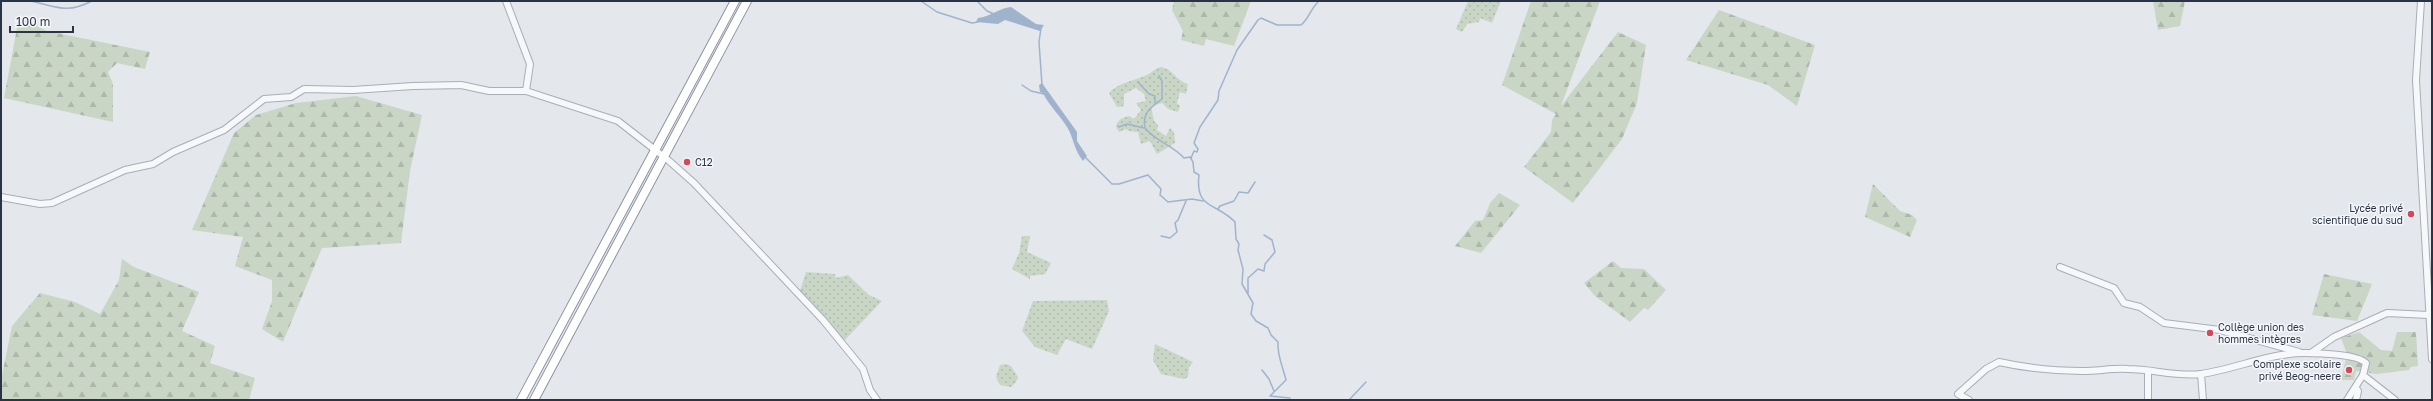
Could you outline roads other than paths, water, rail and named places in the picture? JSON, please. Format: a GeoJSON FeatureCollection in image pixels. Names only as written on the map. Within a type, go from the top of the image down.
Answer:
{"type":"FeatureCollection","features":[{"type":"Feature","properties":{"kind":"highway"},"geometry":{"type":"LineString","coordinates":[[521,400],[735,1]]}},
{"type":"Feature","properties":{"kind":"highway"},"geometry":{"type":"LineString","coordinates":[[534,400],[747,1]]}},
{"type":"Feature","properties":{"kind":"street"},"geometry":{"type":"LineString","coordinates":[[506,1],[530,64],[526,91]]}},
{"type":"Feature","properties":{"kind":"street"},"geometry":{"type":"LineString","coordinates":[[2421,1],[2416,80],[2432,358]]}},
{"type":"Feature","properties":{"kind":"street"},"geometry":{"type":"LineString","coordinates":[[1,197],[40,204],[52,203],[125,170],[153,164],[173,152],[224,130],[264,99],[291,97],[304,89],[353,90],[413,86],[461,85],[489,91],[526,91],[618,121],[655,149],[694,183],[823,320],[863,369],[870,390],[877,400]]}},
{"type":"Feature","properties":{"kind":"street"},"geometry":{"type":"LineString","coordinates":[[2060,267],[2114,288],[2124,303],[2140,307],[2164,323],[2220,330],[2303,353]]}},
{"type":"Feature","properties":{"kind":"street"},"geometry":{"type":"LineString","coordinates":[[2311,353],[2334,337],[2387,313],[2429,315]]}},
{"type":"Feature","properties":{"kind":"street"},"geometry":{"type":"LineString","coordinates":[[1969,400],[1958,394],[1986,369],[1999,362],[2039,369],[2082,371],[2129,369],[2184,375],[2201,374],[2270,357],[2303,353],[2357,358],[2366,362],[2363,375],[2347,400]]}},
{"type":"Feature","properties":{"kind":"street"},"geometry":{"type":"LineString","coordinates":[[2148,371],[2148,400]]}},
{"type":"Feature","properties":{"kind":"street"},"geometry":{"type":"LineString","coordinates":[[2201,374],[2203,400]]}},
{"type":"Feature","properties":{"kind":"street"},"geometry":{"type":"LineString","coordinates":[[2363,375],[2394,400]]}},
{"type":"Feature","properties":{"kind":"street"},"geometry":{"type":"LineString","coordinates":[[2356,388],[2358,391],[2356,400]]}},
{"type":"Feature","properties":{"kind":"water"},"geometry":{"type":"Polygon","coordinates":[[[1011,7],[1036,24],[1044,25],[1040,31],[1005,20],[998,24],[976,22],[978,18],[1011,7]]]}},
{"type":"Feature","properties":{"kind":"water"},"geometry":{"type":"Polygon","coordinates":[[[1042,83],[1077,132],[1077,141],[1087,156],[1083,161],[1077,152],[1067,127],[1043,93],[1040,92],[1039,85],[1042,83]]]}},
{"type":"Feature","properties":{"kind":"waterway"},"geometry":{"type":"LineString","coordinates":[[31,1],[62,8],[75,7],[92,1]]}},
{"type":"Feature","properties":{"kind":"waterway"},"geometry":{"type":"LineString","coordinates":[[921,1],[937,12],[972,23],[978,22]]}},
{"type":"Feature","properties":{"kind":"waterway"},"geometry":{"type":"LineString","coordinates":[[977,1],[987,11],[994,14]]}},
{"type":"Feature","properties":{"kind":"waterway"},"geometry":{"type":"LineString","coordinates":[[1191,158],[1194,151],[1197,152],[1198,149],[1194,143],[1200,127],[1218,100],[1219,91],[1237,50],[1258,20],[1261,18],[1277,25],[1301,25],[1319,1]]}},
{"type":"Feature","properties":{"kind":"waterway"},"geometry":{"type":"LineString","coordinates":[[1041,28],[1039,42],[1042,85]]}},
{"type":"Feature","properties":{"kind":"waterway"},"geometry":{"type":"LineString","coordinates":[[1159,76],[1162,81],[1162,99],[1148,111],[1144,123],[1145,128],[1149,133],[1175,150],[1184,158],[1190,157],[1193,162],[1194,172],[1199,175],[1200,194],[1204,200],[1235,222],[1236,239],[1239,244],[1238,250],[1243,269],[1242,284],[1253,303],[1251,314],[1256,321],[1268,328],[1271,335],[1278,342],[1279,357],[1286,380],[1270,396],[1290,398]]}},
{"type":"Feature","properties":{"kind":"waterway"},"geometry":{"type":"LineString","coordinates":[[1138,82],[1149,94],[1155,96],[1155,103]]}},
{"type":"Feature","properties":{"kind":"waterway"},"geometry":{"type":"LineString","coordinates":[[1022,85],[1031,91],[1044,94]]}},
{"type":"Feature","properties":{"kind":"waterway"},"geometry":{"type":"LineString","coordinates":[[1119,127],[1127,124],[1144,128]]}},
{"type":"Feature","properties":{"kind":"waterway"},"geometry":{"type":"LineString","coordinates":[[1085,157],[1112,184],[1119,184],[1148,175],[1161,189],[1160,195],[1168,202],[1192,199],[1203,201]]}},
{"type":"Feature","properties":{"kind":"waterway"},"geometry":{"type":"LineString","coordinates":[[1218,209],[1220,206],[1234,201],[1239,192],[1248,193],[1255,182]]}},
{"type":"Feature","properties":{"kind":"waterway"},"geometry":{"type":"LineString","coordinates":[[1161,236],[1170,238],[1177,232],[1175,223],[1178,220],[1186,201]]}},
{"type":"Feature","properties":{"kind":"waterway"},"geometry":{"type":"LineString","coordinates":[[1248,293],[1248,278],[1258,269],[1264,271],[1265,264],[1275,252],[1272,240],[1264,235]]}},
{"type":"Feature","properties":{"kind":"waterway"},"geometry":{"type":"LineString","coordinates":[[1262,370],[1269,379],[1274,391]]}},
{"type":"Feature","properties":{"kind":"waterway"},"geometry":{"type":"LineString","coordinates":[[1349,400],[1366,382]]}},
{"type":"Feature","properties":{"kind":"place","name":"C12"},"geometry":{"type":"Point","coordinates":[687,162]}},
{"type":"Feature","properties":{"kind":"place","name":"Lycée privé scientifique du sud"},"geometry":{"type":"Point","coordinates":[2411,214]}},
{"type":"Feature","properties":{"kind":"place","name":"Collège union des hommes intègres"},"geometry":{"type":"Point","coordinates":[2210,333]}},
{"type":"Feature","properties":{"kind":"place","name":"Complexe scolaire privé Beog-neere"},"geometry":{"type":"Point","coordinates":[2349,370]}}]}
